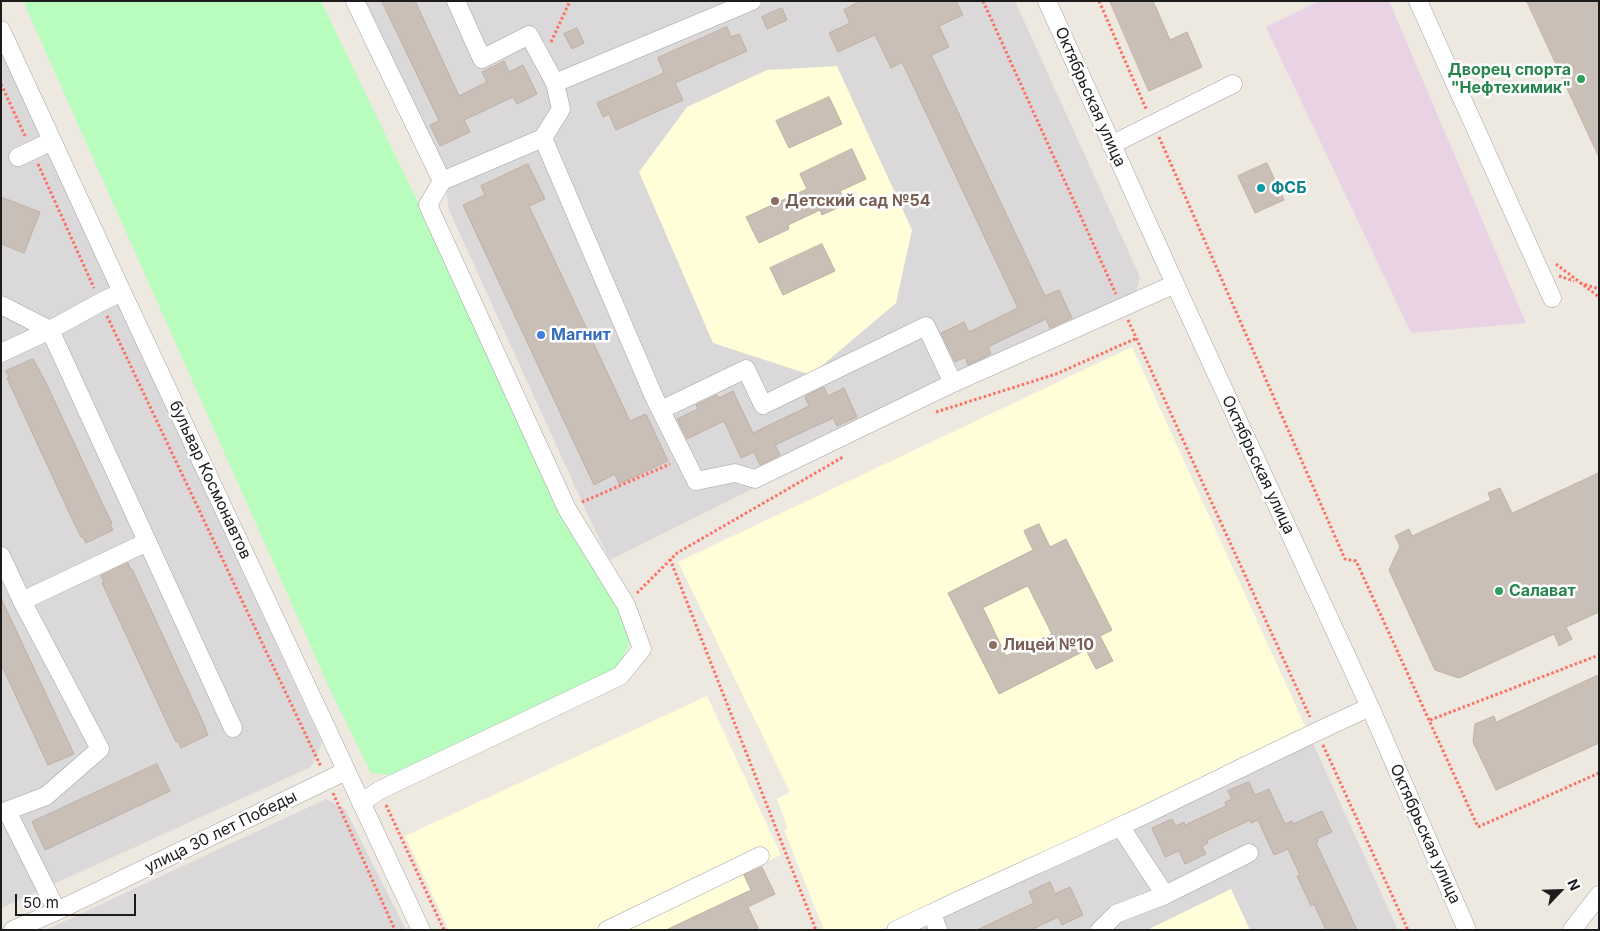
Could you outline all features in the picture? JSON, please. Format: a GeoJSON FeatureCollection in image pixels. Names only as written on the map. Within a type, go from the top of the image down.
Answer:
{"type":"FeatureCollection","features":[{"type":"Feature","properties":{"kind":"street"},"geometry":{"type":"LineString","coordinates":[[355,1],[442,181]]}},
{"type":"Feature","properties":{"kind":"street"},"geometry":{"type":"LineString","coordinates":[[362,803],[380,790],[620,676],[642,649],[626,604],[567,509],[428,205],[442,181],[543,138],[561,109],[555,83],[529,35],[482,59],[456,1]]}},
{"type":"Feature","properties":{"kind":"street"},"geometry":{"type":"LineString","coordinates":[[555,83],[752,1]]}},
{"type":"Feature","properties":{"kind":"street","name":"Октябрьская улица"},"geometry":{"type":"LineString","coordinates":[[1047,1],[1370,707],[1467,930]]}},
{"type":"Feature","properties":{"kind":"street"},"geometry":{"type":"LineString","coordinates":[[1418,1],[1547,266],[1552,298]]}},
{"type":"Feature","properties":{"kind":"street","name":"бульвар Космонавтов"},"geometry":{"type":"LineString","coordinates":[[1,30],[421,930]]}},
{"type":"Feature","properties":{"kind":"street"},"geometry":{"type":"LineString","coordinates":[[1112,145],[1233,84]]}},
{"type":"Feature","properties":{"kind":"street"},"geometry":{"type":"LineString","coordinates":[[543,138],[661,410],[696,481],[735,473],[755,479],[953,383],[1175,284]]}},
{"type":"Feature","properties":{"kind":"street"},"geometry":{"type":"LineString","coordinates":[[25,154],[52,141]]}},
{"type":"Feature","properties":{"kind":"street"},"geometry":{"type":"LineString","coordinates":[[1,353],[50,330],[122,292]]}},
{"type":"Feature","properties":{"kind":"street"},"geometry":{"type":"LineString","coordinates":[[1,305],[50,330],[233,728]]}},
{"type":"Feature","properties":{"kind":"street"},"geometry":{"type":"LineString","coordinates":[[661,410],[746,369],[763,405],[926,326],[953,383]]}},
{"type":"Feature","properties":{"kind":"street"},"geometry":{"type":"LineString","coordinates":[[22,601],[147,542]]}},
{"type":"Feature","properties":{"kind":"street"},"geometry":{"type":"LineString","coordinates":[[1,556],[22,601],[100,749],[46,796],[4,812],[57,911]]}},
{"type":"Feature","properties":{"kind":"street"},"geometry":{"type":"LineString","coordinates":[[896,930],[1370,707]]}},
{"type":"Feature","properties":{"kind":"street","name":"улица 30 лет Победы"},"geometry":{"type":"LineString","coordinates":[[13,930],[57,911],[346,771]]}},
{"type":"Feature","properties":{"kind":"street"},"geometry":{"type":"LineString","coordinates":[[1120,826],[1165,895]]}},
{"type":"Feature","properties":{"kind":"street"},"geometry":{"type":"LineString","coordinates":[[1100,930],[1116,914],[1165,895],[1249,853]]}},
{"type":"Feature","properties":{"kind":"street"},"geometry":{"type":"LineString","coordinates":[[607,930],[760,856]]}},
{"type":"Feature","properties":{"kind":"street"},"geometry":{"type":"LineString","coordinates":[[1572,930],[1599,895]]}},
{"type":"Feature","properties":{"kind":"street"},"geometry":{"type":"LineString","coordinates":[[932,913],[938,930]]}},
{"type":"Feature","properties":{"kind":"path"},"geometry":{"type":"LineString","coordinates":[[542,60],[570,1]]}},
{"type":"Feature","properties":{"kind":"path"},"geometry":{"type":"LineString","coordinates":[[983,1],[1408,930]]}},
{"type":"Feature","properties":{"kind":"path"},"geometry":{"type":"LineString","coordinates":[[1099,1],[1345,560],[1356,561],[1478,826],[1599,773]]}},
{"type":"Feature","properties":{"kind":"path"},"geometry":{"type":"LineString","coordinates":[[1,84],[25,154],[100,302],[328,781],[395,930]]}},
{"type":"Feature","properties":{"kind":"path"},"geometry":{"type":"LineString","coordinates":[[1547,266],[1576,281],[1599,297]]}},
{"type":"Feature","properties":{"kind":"path"},"geometry":{"type":"LineString","coordinates":[[1547,266],[1576,281],[1599,289]]}},
{"type":"Feature","properties":{"kind":"path"},"geometry":{"type":"LineString","coordinates":[[933,412],[1056,374],[1137,338]]}},
{"type":"Feature","properties":{"kind":"path"},"geometry":{"type":"LineString","coordinates":[[626,604],[677,552],[845,455]]}},
{"type":"Feature","properties":{"kind":"path"},"geometry":{"type":"LineString","coordinates":[[567,509],[684,457]]}},
{"type":"Feature","properties":{"kind":"path"},"geometry":{"type":"LineString","coordinates":[[670,559],[816,930]]}},
{"type":"Feature","properties":{"kind":"path"},"geometry":{"type":"LineString","coordinates":[[1430,720],[1599,655]]}},
{"type":"Feature","properties":{"kind":"path"},"geometry":{"type":"LineString","coordinates":[[380,790],[444,930]]}},
{"type":"Feature","properties":{"kind":"shaded area"},"geometry":{"type":"Polygon","coordinates":[[[365,1],[1015,1],[1140,277],[1134,299],[610,560],[449,210],[443,170],[365,1]]]}},
{"type":"Feature","properties":{"kind":"shaded area"},"geometry":{"type":"Polygon","coordinates":[[[1319,1],[1389,1],[1526,323],[1411,333],[1266,27],[1319,1]]]}},
{"type":"Feature","properties":{"kind":"shaded area"},"geometry":{"type":"Polygon","coordinates":[[[1,50],[322,743],[311,767],[1,908],[1,50]]]}},
{"type":"Feature","properties":{"kind":"shaded area","name":"Детский сад №54"},"geometry":{"type":"Polygon","coordinates":[[[837,66],[912,230],[896,303],[811,375],[713,343],[639,172],[687,107],[767,70],[837,66]]]}},
{"type":"Feature","properties":{"kind":"shaded area","name":"Лицей №10"},"geometry":{"type":"Polygon","coordinates":[[[1132,347],[1306,728],[882,930],[824,930],[784,830],[788,829],[777,799],[790,792],[678,562],[1132,347]]]}},
{"type":"Feature","properties":{"kind":"shaded area"},"geometry":{"type":"Polygon","coordinates":[[[707,696],[781,855],[761,864],[775,894],[749,907],[759,930],[449,930],[405,836],[707,696]]]}},
{"type":"Feature","properties":{"kind":"shaded area"},"geometry":{"type":"Polygon","coordinates":[[[1306,728],[1398,930],[882,930],[1306,728]]]}},
{"type":"Feature","properties":{"kind":"shaded area"},"geometry":{"type":"Polygon","coordinates":[[[326,799],[345,809],[406,930],[46,930],[326,799]]]}},
{"type":"Feature","properties":{"kind":"shaded area"},"geometry":{"type":"Polygon","coordinates":[[[1231,889],[1250,930],[1147,930],[1231,889]]]}},
{"type":"Feature","properties":{"kind":"green space"},"geometry":{"type":"Polygon","coordinates":[[[23,1],[321,1],[587,553],[612,590],[630,642],[619,667],[402,777],[371,773],[332,694],[23,1]]]}},
{"type":"Feature","properties":{"kind":"building"},"geometry":{"type":"Polygon","coordinates":[[[382,1],[415,1],[459,96],[487,82],[482,72],[504,61],[509,72],[523,65],[537,94],[517,104],[513,97],[464,120],[470,132],[440,146],[430,125],[439,121],[382,1]]]}},
{"type":"Feature","properties":{"kind":"building"},"geometry":{"type":"Polygon","coordinates":[[[861,1],[956,1],[963,15],[939,26],[949,47],[931,55],[1045,296],[1059,290],[1072,318],[1050,328],[1046,319],[988,347],[991,354],[968,365],[965,357],[955,362],[941,333],[964,322],[969,332],[1018,308],[902,62],[891,68],[875,35],[838,52],[829,33],[850,23],[844,10],[861,1]]]}},
{"type":"Feature","properties":{"kind":"building"},"geometry":{"type":"Polygon","coordinates":[[[1110,1],[1153,1],[1170,40],[1187,32],[1202,67],[1149,91],[1110,1]]]}},
{"type":"Feature","properties":{"kind":"building","name":"Дворец спорта \"Нефтехимик\""},"geometry":{"type":"Polygon","coordinates":[[[1527,1],[1599,1],[1599,157],[1527,1]]]}},
{"type":"Feature","properties":{"kind":"building"},"geometry":{"type":"Polygon","coordinates":[[[782,8],[787,20],[767,29],[762,17],[782,8]]]}},
{"type":"Feature","properties":{"kind":"building"},"geometry":{"type":"Polygon","coordinates":[[[727,27],[731,37],[739,34],[747,51],[675,83],[683,100],[616,130],[609,114],[603,117],[597,103],[664,73],[658,58],[727,27]]]}},
{"type":"Feature","properties":{"kind":"building"},"geometry":{"type":"Polygon","coordinates":[[[577,28],[584,43],[572,49],[564,34],[577,28]]]}},
{"type":"Feature","properties":{"kind":"building"},"geometry":{"type":"Polygon","coordinates":[[[829,97],[842,124],[789,148],[776,121],[829,97]]]}},
{"type":"Feature","properties":{"kind":"building"},"geometry":{"type":"Polygon","coordinates":[[[852,149],[866,179],[840,191],[846,204],[822,215],[820,210],[788,225],[789,229],[759,243],[746,217],[807,189],[800,174],[852,149]]]}},
{"type":"Feature","properties":{"kind":"building","name":"ФСБ"},"geometry":{"type":"Polygon","coordinates":[[[1267,163],[1284,200],[1255,213],[1238,176],[1267,163]]]}},
{"type":"Feature","properties":{"kind":"building"},"geometry":{"type":"Polygon","coordinates":[[[528,164],[545,199],[529,206],[630,421],[646,414],[668,461],[619,484],[615,474],[594,485],[463,205],[485,195],[481,186],[528,164]]]}},
{"type":"Feature","properties":{"kind":"building"},"geometry":{"type":"Polygon","coordinates":[[[1,197],[40,212],[24,253],[1,244],[1,197]]]}},
{"type":"Feature","properties":{"kind":"building"},"geometry":{"type":"Polygon","coordinates":[[[822,244],[835,271],[783,295],[770,268],[822,244]]]}},
{"type":"Feature","properties":{"kind":"building"},"geometry":{"type":"Polygon","coordinates":[[[33,359],[112,524],[110,524],[113,530],[86,543],[74,523],[7,378],[9,377],[6,371],[33,359]]]}},
{"type":"Feature","properties":{"kind":"building"},"geometry":{"type":"Polygon","coordinates":[[[824,387],[828,396],[844,388],[857,417],[837,426],[833,418],[775,445],[780,455],[760,465],[754,452],[741,458],[724,421],[687,439],[677,419],[698,409],[696,405],[717,395],[719,398],[733,391],[753,433],[809,406],[805,397],[824,387]]]}},
{"type":"Feature","properties":{"kind":"building","name":"Салават"},"geometry":{"type":"Polygon","coordinates":[[[1599,473],[1599,612],[1566,627],[1572,639],[1559,646],[1554,634],[1459,678],[1435,670],[1389,570],[1400,546],[1395,536],[1409,529],[1412,536],[1491,500],[1488,493],[1500,488],[1512,513],[1599,473]]]}},
{"type":"Feature","properties":{"kind":"building"},"geometry":{"type":"Polygon","coordinates":[[[1039,524],[1050,547],[1066,539],[1112,630],[1100,636],[1113,661],[1096,669],[1086,650],[999,694],[948,593],[1033,550],[1024,531],[1039,524]],[[1028,586],[983,608],[1006,656],[1052,634],[1028,586]]]}},
{"type":"Feature","properties":{"kind":"building"},"geometry":{"type":"Polygon","coordinates":[[[128,563],[208,735],[181,748],[178,741],[176,742],[102,583],[104,582],[101,576],[128,563]]]}},
{"type":"Feature","properties":{"kind":"building"},"geometry":{"type":"Polygon","coordinates":[[[1,598],[74,754],[48,765],[1,664],[1,598]]]}},
{"type":"Feature","properties":{"kind":"building"},"geometry":{"type":"Polygon","coordinates":[[[1599,675],[1599,743],[1496,790],[1473,742],[1475,724],[1494,716],[1496,722],[1599,675]]]}},
{"type":"Feature","properties":{"kind":"building"},"geometry":{"type":"Polygon","coordinates":[[[157,764],[170,791],[45,850],[32,822],[157,764]]]}},
{"type":"Feature","properties":{"kind":"building"},"geometry":{"type":"Polygon","coordinates":[[[1249,782],[1255,795],[1269,789],[1285,824],[1292,821],[1293,824],[1322,811],[1332,832],[1317,839],[1318,842],[1316,843],[1357,930],[1326,930],[1314,904],[1311,906],[1297,876],[1300,875],[1288,849],[1274,855],[1258,820],[1251,823],[1250,820],[1207,840],[1208,843],[1202,846],[1206,854],[1185,864],[1179,851],[1165,857],[1152,828],[1172,819],[1176,826],[1184,822],[1185,825],[1226,806],[1225,802],[1232,799],[1228,791],[1249,782]]]}},
{"type":"Feature","properties":{"kind":"building"},"geometry":{"type":"Polygon","coordinates":[[[762,867],[775,894],[748,907],[759,930],[666,930],[751,890],[744,875],[762,867]]]}},
{"type":"Feature","properties":{"kind":"building"},"geometry":{"type":"Polygon","coordinates":[[[1050,882],[1055,894],[1070,887],[1083,915],[1062,925],[1058,917],[1031,930],[977,930],[1034,903],[1029,892],[1050,882]]]}},
{"type":"Feature","properties":{"kind":"place","name":"Дворец спорта \"Нефтехимик\""},"geometry":{"type":"Point","coordinates":[1581,79]}},
{"type":"Feature","properties":{"kind":"place","name":"ФСБ"},"geometry":{"type":"Point","coordinates":[1261,188]}},
{"type":"Feature","properties":{"kind":"place","name":"Детский сад №54"},"geometry":{"type":"Point","coordinates":[775,201]}},
{"type":"Feature","properties":{"kind":"place","name":"Магнит"},"geometry":{"type":"Point","coordinates":[541,335]}},
{"type":"Feature","properties":{"kind":"place","name":"Салават"},"geometry":{"type":"Point","coordinates":[1499,591]}},
{"type":"Feature","properties":{"kind":"place","name":"Лицей №10"},"geometry":{"type":"Point","coordinates":[993,645]}}]}
